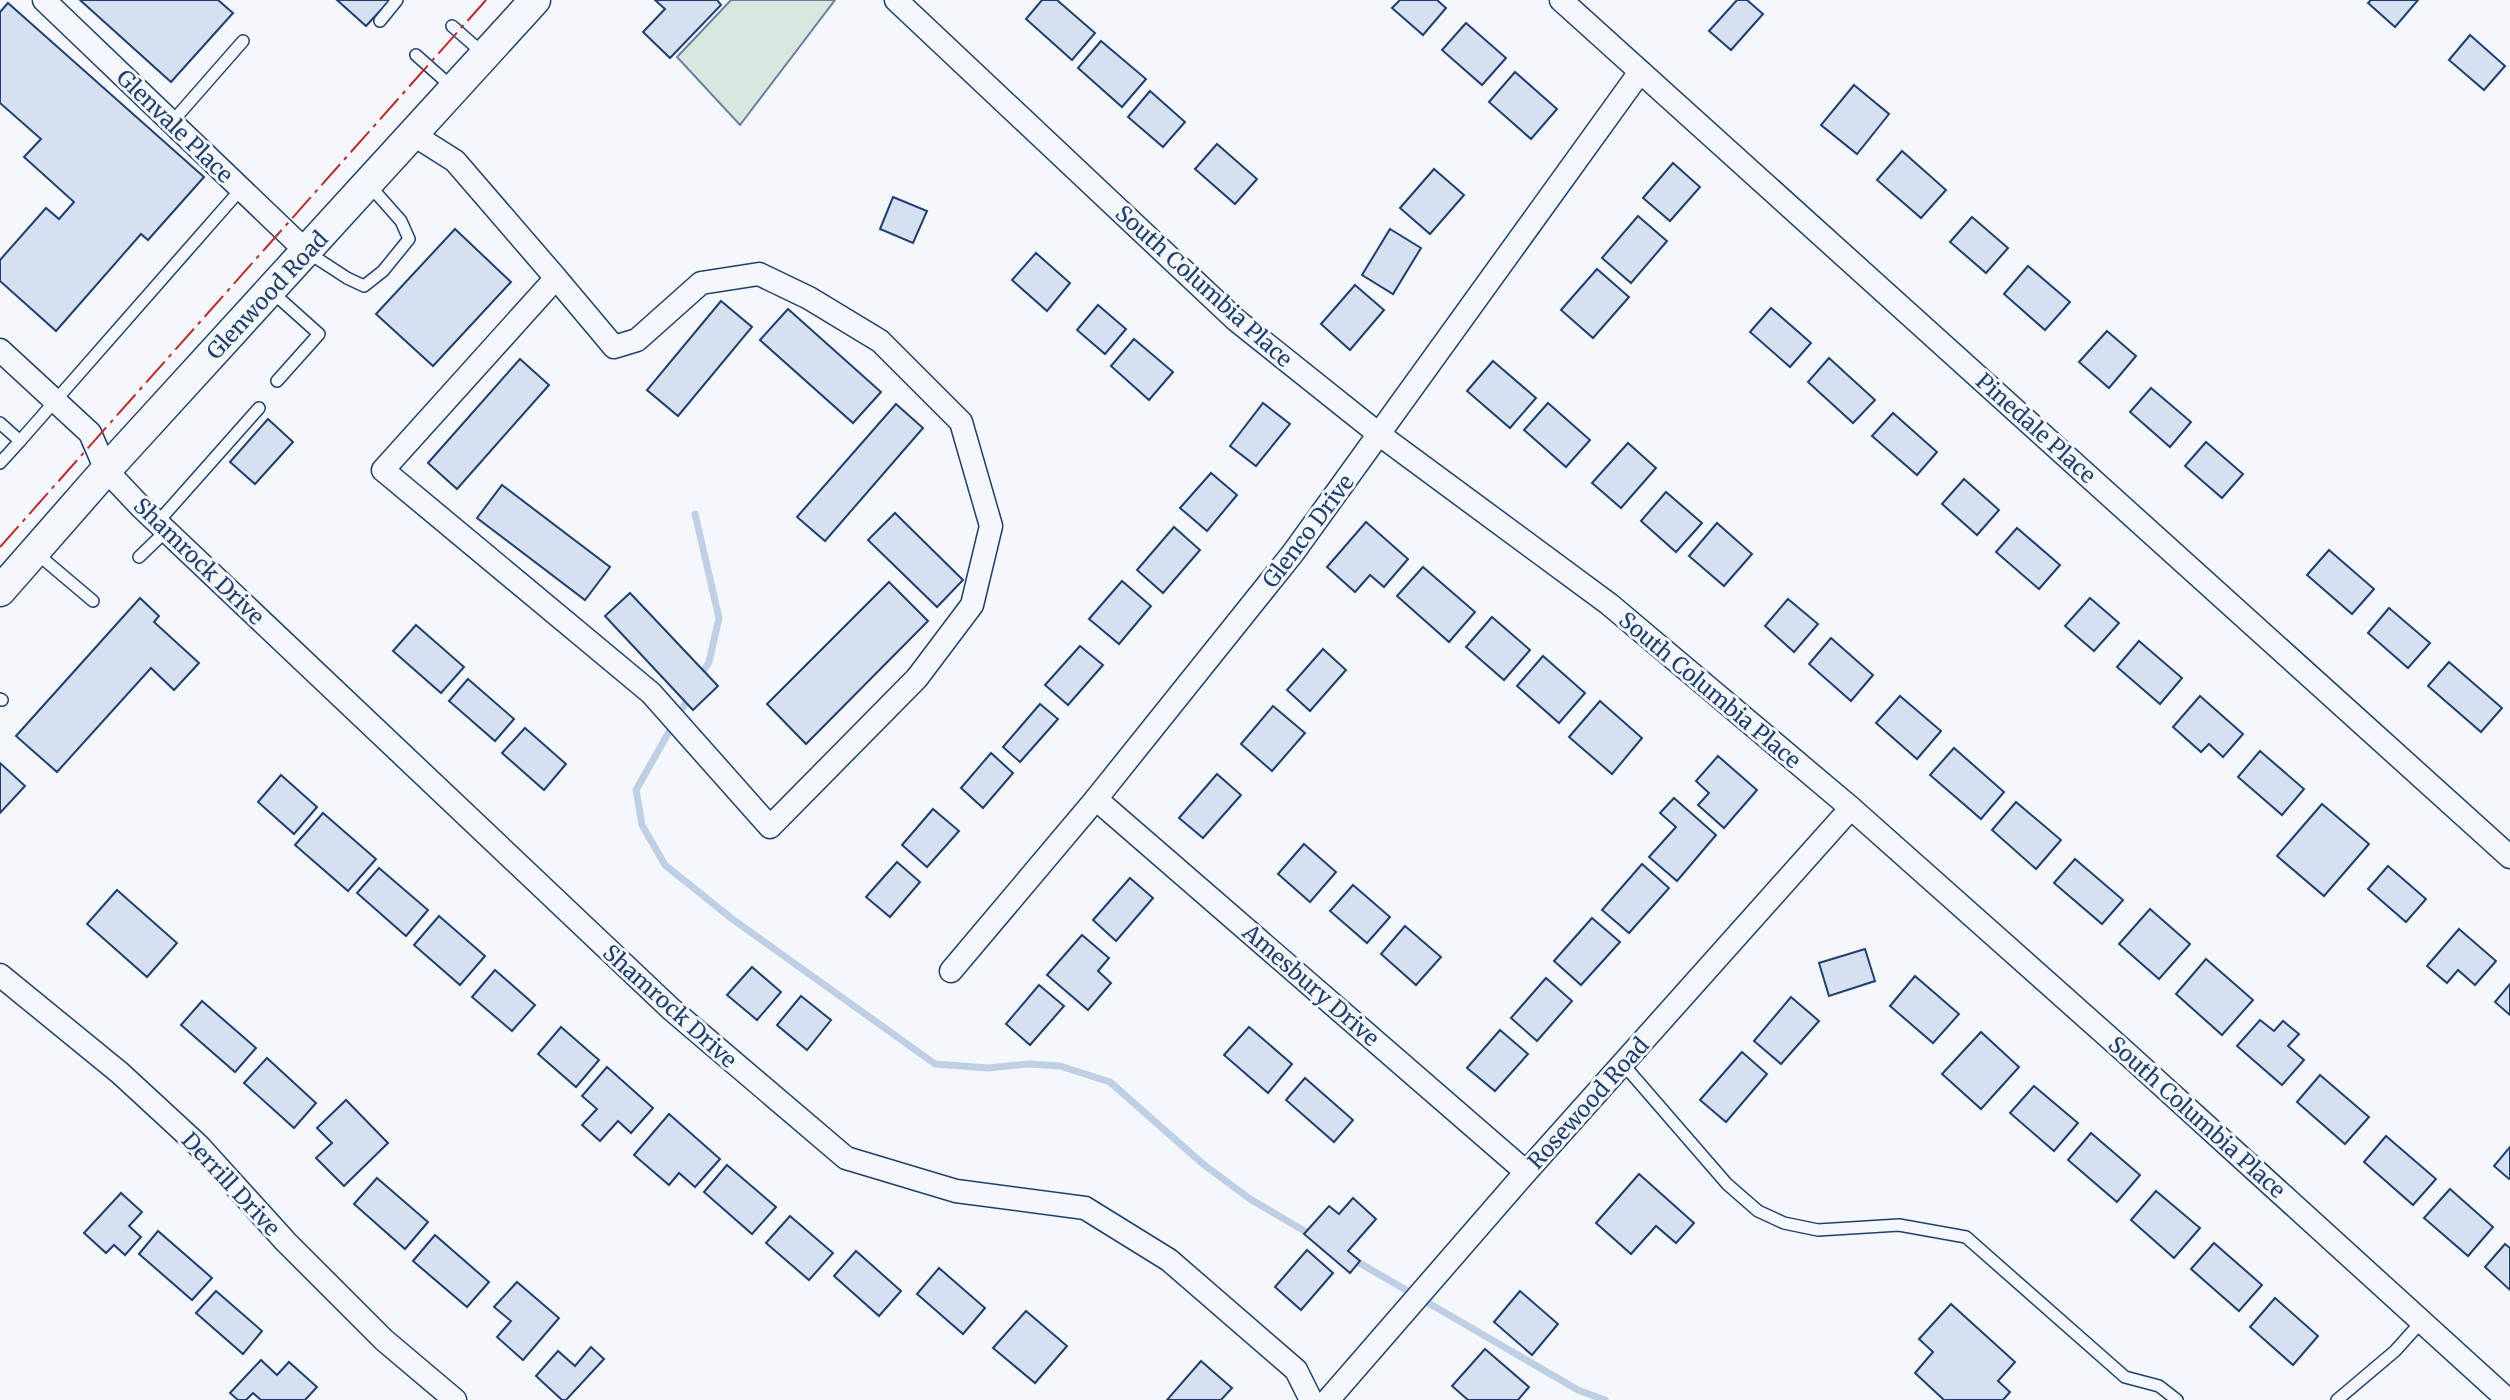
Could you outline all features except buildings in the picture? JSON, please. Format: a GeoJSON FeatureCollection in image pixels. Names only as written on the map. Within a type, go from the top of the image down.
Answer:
{"type":"FeatureCollection","features":[{"type":"Feature","properties":{"kind":"main road","name":"Glenwood Road"},"geometry":{"type":"LineString","coordinates":[[0,591],[106,470],[533,1]]}},
{"type":"Feature","properties":{"kind":"street","name":"Glenvale Place"},"geometry":{"type":"LineString","coordinates":[[44,0],[307,252]]}},
{"type":"Feature","properties":{"kind":"street","name":"South Columbia Place"},"geometry":{"type":"LineString","coordinates":[[896,0],[1236,320],[1380,435],[1609,604],[1851,808],[2146,1070],[2508,1400]]}},
{"type":"Feature","properties":{"kind":"street","name":"Pinedale Place"},"geometry":{"type":"LineString","coordinates":[[1561,0],[2510,857]]}},
{"type":"Feature","properties":{"kind":"street","name":"Glenco Drive"},"geometry":{"type":"LineString","coordinates":[[951,971],[1096,799],[1293,553],[1640,72]]}},
{"type":"Feature","properties":{"kind":"street"},"geometry":{"type":"LineString","coordinates":[[414,135],[455,161],[556,278],[614,347],[637,340],[701,283],[759,274],[809,298],[880,341],[961,422],[991,526],[972,605],[917,678],[770,827],[651,693],[383,470],[556,278]]}},
{"type":"Feature","properties":{"kind":"street"},"geometry":{"type":"LineString","coordinates":[[0,350],[90,433],[106,470]]}},
{"type":"Feature","properties":{"kind":"street","name":"Shamrock Drive"},"geometry":{"type":"LineString","coordinates":[[106,470],[162,527],[671,1009],[846,1158],[956,1191],[1085,1208],[1169,1260],[1296,1370],[1311,1400]]}},
{"type":"Feature","properties":{"kind":"street","name":"Amesbury Drive"},"geometry":{"type":"LineString","coordinates":[[1096,799],[1526,1172]]}},
{"type":"Feature","properties":{"kind":"street","name":"Rosewood Road"},"geometry":{"type":"LineString","coordinates":[[1328,1400],[1526,1172],[1851,808]]}},
{"type":"Feature","properties":{"kind":"street","name":"Derrill Drive"},"geometry":{"type":"LineString","coordinates":[[0,975],[120,1073],[198,1145],[286,1242],[384,1340],[455,1400]]}},
{"type":"Feature","properties":{"kind":"lane"},"geometry":{"type":"LineString","coordinates":[[380,21],[397,0]]}},
{"type":"Feature","properties":{"kind":"lane"},"geometry":{"type":"LineString","coordinates":[[452,26],[486,55]]}},
{"type":"Feature","properties":{"kind":"lane"},"geometry":{"type":"LineString","coordinates":[[172,122],[243,41]]}},
{"type":"Feature","properties":{"kind":"lane"},"geometry":{"type":"LineString","coordinates":[[416,55],[455,90]]}},
{"type":"Feature","properties":{"kind":"lane"},"geometry":{"type":"LineString","coordinates":[[307,252],[364,286],[383,271],[409,239],[401,221],[368,184]]}},
{"type":"Feature","properties":{"kind":"lane"},"geometry":{"type":"LineString","coordinates":[[0,463],[241,189]]}},
{"type":"Feature","properties":{"kind":"lane"},"geometry":{"type":"LineString","coordinates":[[270,291],[319,334],[277,381]]}},
{"type":"Feature","properties":{"kind":"lane"},"geometry":{"type":"LineString","coordinates":[[139,557],[259,408]]}},
{"type":"Feature","properties":{"kind":"lane"},"geometry":{"type":"LineString","coordinates":[[0,423],[20,441]]}},
{"type":"Feature","properties":{"kind":"lane"},"geometry":{"type":"LineString","coordinates":[[34,552],[93,601]]}},
{"type":"Feature","properties":{"kind":"lane"},"geometry":{"type":"LineString","coordinates":[[1623,1064],[1727,1184],[1758,1211],[1784,1223],[1818,1230],[1899,1225],[1966,1237],[2125,1377],[2159,1386],[2177,1400]]}},
{"type":"Feature","properties":{"kind":"lane"},"geometry":{"type":"LineString","coordinates":[[2337,1400],[2395,1351],[2422,1321]]}},
{"type":"Feature","properties":{"kind":"shaded area"},"geometry":{"type":"Polygon","coordinates":[[[731,0],[835,0],[740,125],[677,57],[731,0]]]}},
{"type":"Feature","properties":{"kind":"waterway"},"geometry":{"type":"LineString","coordinates":[[695,514],[719,618],[709,662],[700,677]]}},
{"type":"Feature","properties":{"kind":"waterway"},"geometry":{"type":"LineString","coordinates":[[690,695],[636,790],[642,825],[665,865],[731,918],[935,1064],[988,1068],[1029,1064],[1060,1066],[1110,1082],[1203,1164],[1250,1199],[1313,1236]]}},
{"type":"Feature","properties":{"kind":"waterway"},"geometry":{"type":"LineString","coordinates":[[1351,1258],[1578,1390],[1605,1400]]}},
{"type":"Feature","properties":{"kind":"power"},"geometry":{"type":"LineString","coordinates":[[0,547],[486,0]]}}]}
